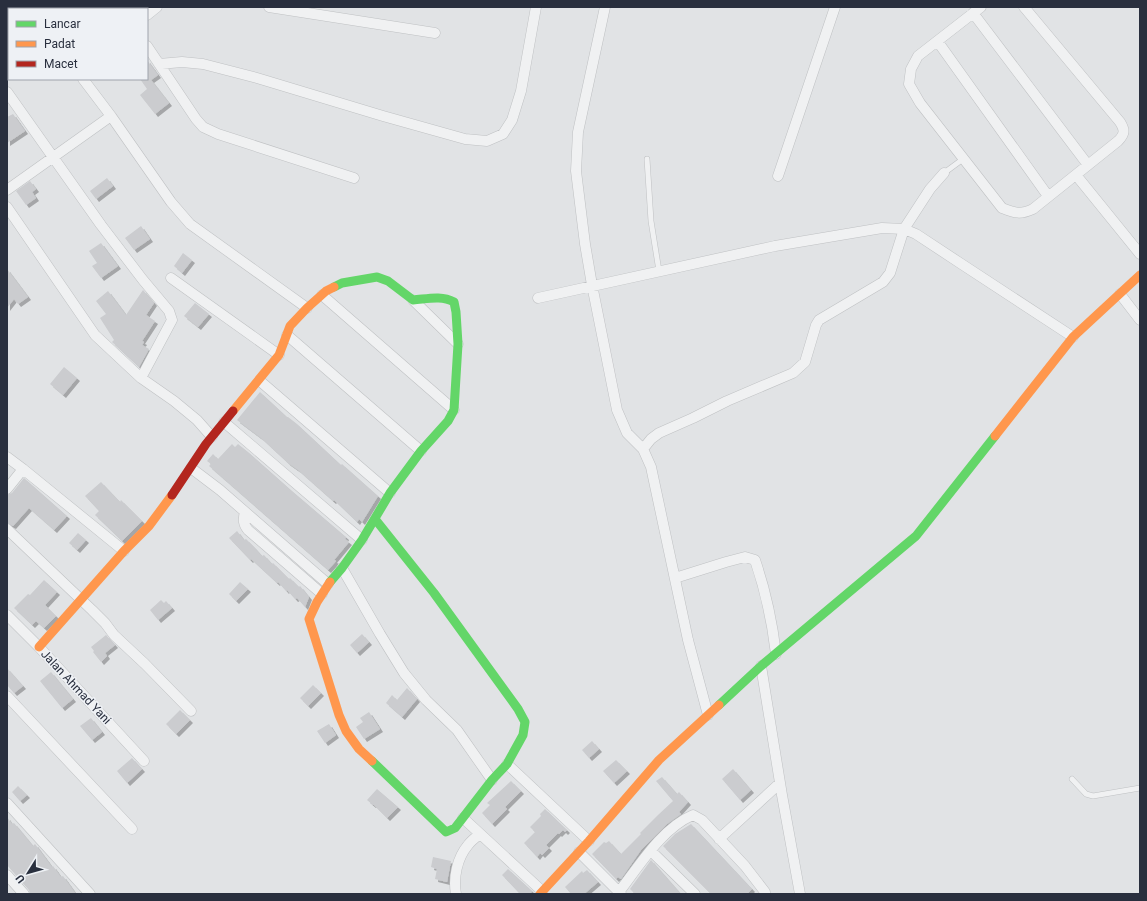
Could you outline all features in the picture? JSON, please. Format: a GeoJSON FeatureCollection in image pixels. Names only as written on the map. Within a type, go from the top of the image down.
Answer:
{"type":"FeatureCollection","features":[{"type":"Feature","properties":{"kind":"street"},"geometry":{"type":"LineString","coordinates":[[148,15],[157,7]]}},
{"type":"Feature","properties":{"kind":"street"},"geometry":{"type":"LineString","coordinates":[[269,7],[435,33]]}},
{"type":"Feature","properties":{"kind":"street"},"geometry":{"type":"LineString","coordinates":[[159,64],[182,62],[203,64],[257,78],[465,139],[487,141],[503,134],[512,120],[521,91],[536,7]]}},
{"type":"Feature","properties":{"kind":"street"},"geometry":{"type":"LineString","coordinates":[[605,7],[578,132],[576,171],[585,244],[617,410],[627,433],[643,449],[651,466],[688,640],[708,715]]}},
{"type":"Feature","properties":{"kind":"street"},"geometry":{"type":"LineString","coordinates":[[778,176],[835,7]]}},
{"type":"Feature","properties":{"kind":"street"},"geometry":{"type":"LineString","coordinates":[[1024,7],[1123,127],[1124,132],[1122,136],[1088,165],[1033,209],[1023,214],[1002,208],[920,103],[909,84],[911,69],[918,56],[938,42],[977,10],[1088,165]]}},
{"type":"Feature","properties":{"kind":"street"},"geometry":{"type":"LineString","coordinates":[[938,42],[1048,196]]}},
{"type":"Feature","properties":{"kind":"street"},"geometry":{"type":"LineString","coordinates":[[148,48],[196,119],[203,127],[218,134],[354,178]]}},
{"type":"Feature","properties":{"kind":"street"},"geometry":{"type":"LineString","coordinates":[[84,80],[111,116],[171,202],[190,224],[307,308]]}},
{"type":"Feature","properties":{"kind":"street"},"geometry":{"type":"LineString","coordinates":[[7,92],[101,225],[143,280],[169,310],[172,320],[141,378]]}},
{"type":"Feature","properties":{"kind":"street"},"geometry":{"type":"LineString","coordinates":[[7,190],[111,116]]}},
{"type":"Feature","properties":{"kind":"street"},"geometry":{"type":"LineString","coordinates":[[643,449],[651,439],[659,433],[694,418],[727,401],[793,373],[805,362],[816,325],[819,320],[887,278],[904,229],[930,188],[944,173]]}},
{"type":"Feature","properties":{"kind":"street"},"geometry":{"type":"LineString","coordinates":[[1076,175],[1140,254]]}},
{"type":"Feature","properties":{"kind":"street"},"geometry":{"type":"LineString","coordinates":[[7,207],[95,335],[141,378],[174,401],[197,420],[212,437]]}},
{"type":"Feature","properties":{"kind":"street"},"geometry":{"type":"LineString","coordinates":[[538,298],[775,246],[882,228],[904,229],[916,234],[1073,337]]}},
{"type":"Feature","properties":{"kind":"street"},"geometry":{"type":"LineString","coordinates":[[463,818],[541,893],[589,841],[659,760],[761,666],[916,536],[1073,337],[1140,275]]}},
{"type":"Feature","properties":{"kind":"street"},"geometry":{"type":"LineString","coordinates":[[38,647],[81,601],[124,551],[149,526],[170,499],[212,437],[260,381],[279,355],[290,326],[322,295],[342,283],[377,277],[388,281],[413,300],[458,344]]}},
{"type":"Feature","properties":{"kind":"street"},"geometry":{"type":"LineString","coordinates":[[172,278],[279,355]]}},
{"type":"Feature","properties":{"kind":"street"},"geometry":{"type":"LineString","coordinates":[[1120,294],[1140,320]]}},
{"type":"Feature","properties":{"kind":"street"},"geometry":{"type":"LineString","coordinates":[[322,295],[454,410]]}},
{"type":"Feature","properties":{"kind":"street"},"geometry":{"type":"LineString","coordinates":[[376,519],[434,592],[518,709],[525,722],[524,735],[507,764],[492,780],[455,828],[446,832],[359,749],[346,731],[339,715],[309,619],[328,584],[342,568],[362,540],[376,519],[390,493],[421,451],[448,420],[454,410],[458,344],[454,302],[448,298],[413,300]]}},
{"type":"Feature","properties":{"kind":"street"},"geometry":{"type":"LineString","coordinates":[[287,335],[421,451]]}},
{"type":"Feature","properties":{"kind":"street"},"geometry":{"type":"LineString","coordinates":[[260,381],[390,493]]}},
{"type":"Feature","properties":{"kind":"street"},"geometry":{"type":"LineString","coordinates":[[224,422],[362,540]]}},
{"type":"Feature","properties":{"kind":"street"},"geometry":{"type":"LineString","coordinates":[[7,457],[124,551]]}},
{"type":"Feature","properties":{"kind":"street"},"geometry":{"type":"LineString","coordinates":[[190,468],[220,490],[328,584]]}},
{"type":"Feature","properties":{"kind":"street"},"geometry":{"type":"LineString","coordinates":[[7,489],[23,469]]}},
{"type":"Feature","properties":{"kind":"street"},"geometry":{"type":"LineString","coordinates":[[245,512],[244,525],[248,530],[322,594]]}},
{"type":"Feature","properties":{"kind":"street"},"geometry":{"type":"LineString","coordinates":[[7,529],[92,610],[114,635],[191,711]]}},
{"type":"Feature","properties":{"kind":"street"},"geometry":{"type":"LineString","coordinates":[[675,578],[726,562],[745,558],[755,560],[771,613],[776,654]]}},
{"type":"Feature","properties":{"kind":"street"},"geometry":{"type":"LineString","coordinates":[[342,568],[404,673],[426,700],[456,730],[492,780]]}},
{"type":"Feature","properties":{"kind":"street","name":"Jalan Ahmad Yani"},"geometry":{"type":"LineString","coordinates":[[7,615],[144,761]]}},
{"type":"Feature","properties":{"kind":"street"},"geometry":{"type":"LineString","coordinates":[[761,666],[800,894]]}},
{"type":"Feature","properties":{"kind":"street"},"geometry":{"type":"LineString","coordinates":[[7,696],[132,829]]}},
{"type":"Feature","properties":{"kind":"street"},"geometry":{"type":"LineString","coordinates":[[507,764],[589,841]]}},
{"type":"Feature","properties":{"kind":"street"},"geometry":{"type":"LineString","coordinates":[[719,839],[780,783]]}},
{"type":"Feature","properties":{"kind":"street"},"geometry":{"type":"LineString","coordinates":[[7,802],[90,894]]}},
{"type":"Feature","properties":{"kind":"street"},"geometry":{"type":"LineString","coordinates":[[606,894],[618,891],[666,834],[684,819],[693,815],[702,820],[745,866],[765,894]]}},
{"type":"Feature","properties":{"kind":"street"},"geometry":{"type":"LineString","coordinates":[[456,894],[456,873],[461,854],[468,844],[480,834]]}},
{"type":"Feature","properties":{"kind":"street"},"geometry":{"type":"LineString","coordinates":[[651,851],[695,894]]}},
{"type":"Feature","properties":{"kind":"street"},"geometry":{"type":"LineString","coordinates":[[579,852],[618,891]]}},
{"type":"Feature","properties":{"kind":"street"},"geometry":{"type":"LineString","coordinates":[[7,875],[24,894]]}},
{"type":"Feature","properties":{"kind":"lane"},"geometry":{"type":"LineString","coordinates":[[647,159],[651,221],[659,271]]}},
{"type":"Feature","properties":{"kind":"lane"},"geometry":{"type":"LineString","coordinates":[[944,173],[963,159]]}},
{"type":"Feature","properties":{"kind":"lane"},"geometry":{"type":"LineString","coordinates":[[1072,779],[1086,794],[1093,796],[1140,788]]}},
{"type":"Feature","properties":{"kind":"building"},"geometry":{"type":"Polygon","coordinates":[[[148,61],[158,75],[151,80],[169,103],[155,114],[140,95],[147,89],[141,80],[148,80],[148,61]]]}},
{"type":"Feature","properties":{"kind":"building"},"geometry":{"type":"Polygon","coordinates":[[[13,114],[25,131],[7,143],[7,117],[13,114]]]}},
{"type":"Feature","properties":{"kind":"building"},"geometry":{"type":"Polygon","coordinates":[[[107,178],[113,186],[96,199],[90,191],[107,178]]]}},
{"type":"Feature","properties":{"kind":"building"},"geometry":{"type":"Polygon","coordinates":[[[30,181],[36,189],[32,192],[36,198],[26,205],[16,191],[30,181]]]}},
{"type":"Feature","properties":{"kind":"building"},"geometry":{"type":"Polygon","coordinates":[[[141,226],[150,239],[134,250],[125,238],[141,226]]]}},
{"type":"Feature","properties":{"kind":"building"},"geometry":{"type":"Polygon","coordinates":[[[101,243],[118,266],[101,278],[92,266],[97,263],[89,251],[101,243]]]}},
{"type":"Feature","properties":{"kind":"building"},"geometry":{"type":"Polygon","coordinates":[[[183,253],[192,260],[182,273],[174,266],[183,253]]]}},
{"type":"Feature","properties":{"kind":"building"},"geometry":{"type":"Polygon","coordinates":[[[7,269],[28,297],[18,304],[14,299],[7,308],[7,269]]]}},
{"type":"Feature","properties":{"kind":"building"},"geometry":{"type":"Polygon","coordinates":[[[143,290],[154,303],[146,315],[155,321],[142,341],[144,342],[142,345],[149,349],[139,367],[112,342],[114,340],[100,318],[106,314],[96,301],[108,291],[126,315],[143,290]]]}},
{"type":"Feature","properties":{"kind":"building"},"geometry":{"type":"Polygon","coordinates":[[[195,303],[209,314],[198,327],[184,316],[195,303]]]}},
{"type":"Feature","properties":{"kind":"building"},"geometry":{"type":"Polygon","coordinates":[[[64,367],[77,378],[63,395],[50,384],[64,367]]]}},
{"type":"Feature","properties":{"kind":"building"},"geometry":{"type":"Polygon","coordinates":[[[260,392],[341,465],[342,464],[378,496],[362,522],[359,519],[357,522],[334,500],[333,501],[261,438],[237,420],[260,392]]]}},
{"type":"Feature","properties":{"kind":"building"},"geometry":{"type":"Polygon","coordinates":[[[232,444],[235,447],[238,444],[248,452],[346,537],[345,539],[349,542],[328,570],[209,466],[211,464],[207,461],[213,454],[218,459],[232,444]]]}},
{"type":"Feature","properties":{"kind":"building"},"geometry":{"type":"Polygon","coordinates":[[[24,478],[67,516],[54,530],[29,508],[13,526],[7,523],[7,495],[12,493],[24,478]]]}},
{"type":"Feature","properties":{"kind":"building"},"geometry":{"type":"Polygon","coordinates":[[[101,482],[120,502],[121,500],[142,521],[122,541],[95,515],[99,511],[85,496],[101,482]]]}},
{"type":"Feature","properties":{"kind":"building"},"geometry":{"type":"Polygon","coordinates":[[[237,531],[244,540],[246,539],[262,556],[264,555],[289,579],[290,578],[299,587],[300,586],[309,597],[305,607],[297,598],[295,599],[278,582],[277,583],[251,559],[250,560],[229,538],[237,531]]]}},
{"type":"Feature","properties":{"kind":"building"},"geometry":{"type":"Polygon","coordinates":[[[78,533],[86,540],[77,550],[69,543],[78,533]]]}},
{"type":"Feature","properties":{"kind":"building"},"geometry":{"type":"Polygon","coordinates":[[[44,580],[57,592],[45,605],[56,616],[44,628],[36,621],[32,625],[14,608],[28,594],[30,595],[44,580]]]}},
{"type":"Feature","properties":{"kind":"building"},"geometry":{"type":"Polygon","coordinates":[[[240,582],[248,589],[236,601],[229,594],[240,582]]]}},
{"type":"Feature","properties":{"kind":"building"},"geometry":{"type":"Polygon","coordinates":[[[161,600],[164,603],[166,601],[172,608],[158,620],[150,610],[161,600]]]}},
{"type":"Feature","properties":{"kind":"building"},"geometry":{"type":"Polygon","coordinates":[[[362,634],[369,642],[357,653],[350,645],[362,634]]]}},
{"type":"Feature","properties":{"kind":"building"},"geometry":{"type":"Polygon","coordinates":[[[106,635],[115,645],[105,653],[107,656],[101,662],[91,647],[106,635]]]}},
{"type":"Feature","properties":{"kind":"building"},"geometry":{"type":"Polygon","coordinates":[[[7,668],[23,686],[14,693],[7,685],[7,668]]]}},
{"type":"Feature","properties":{"kind":"building"},"geometry":{"type":"Polygon","coordinates":[[[51,672],[73,699],[62,708],[40,681],[51,672]]]}},
{"type":"Feature","properties":{"kind":"building"},"geometry":{"type":"Polygon","coordinates":[[[313,685],[321,693],[308,706],[300,698],[313,685]]]}},
{"type":"Feature","properties":{"kind":"building"},"geometry":{"type":"Polygon","coordinates":[[[407,688],[417,699],[402,717],[386,703],[392,695],[397,700],[407,688]]]}},
{"type":"Feature","properties":{"kind":"building"},"geometry":{"type":"Polygon","coordinates":[[[180,710],[190,720],[176,734],[166,724],[180,710]]]}},
{"type":"Feature","properties":{"kind":"building"},"geometry":{"type":"Polygon","coordinates":[[[369,712],[380,729],[364,739],[356,727],[363,722],[360,718],[369,712]]]}},
{"type":"Feature","properties":{"kind":"building"},"geometry":{"type":"Polygon","coordinates":[[[91,718],[102,732],[92,740],[80,726],[91,718]]]}},
{"type":"Feature","properties":{"kind":"building"},"geometry":{"type":"Polygon","coordinates":[[[329,724],[336,735],[325,743],[317,731],[329,724]]]}},
{"type":"Feature","properties":{"kind":"building"},"geometry":{"type":"Polygon","coordinates":[[[592,741],[599,749],[589,758],[582,750],[592,741]]]}},
{"type":"Feature","properties":{"kind":"building"},"geometry":{"type":"Polygon","coordinates":[[[132,758],[142,769],[127,783],[117,771],[132,758]]]}},
{"type":"Feature","properties":{"kind":"building"},"geometry":{"type":"Polygon","coordinates":[[[616,760],[627,771],[614,783],[603,771],[616,760]]]}},
{"type":"Feature","properties":{"kind":"building"},"geometry":{"type":"Polygon","coordinates":[[[733,769],[751,790],[740,800],[722,779],[733,769]]]}},
{"type":"Feature","properties":{"kind":"building"},"geometry":{"type":"Polygon","coordinates":[[[662,777],[677,794],[679,792],[688,802],[679,812],[681,814],[667,824],[641,850],[621,879],[618,877],[616,879],[592,854],[604,842],[606,843],[609,841],[621,854],[673,801],[656,781],[662,777]]]}},
{"type":"Feature","properties":{"kind":"building"},"geometry":{"type":"Polygon","coordinates":[[[511,781],[521,791],[505,807],[507,809],[492,824],[482,813],[490,805],[487,803],[511,781]]]}},
{"type":"Feature","properties":{"kind":"building"},"geometry":{"type":"Polygon","coordinates":[[[18,786],[27,795],[20,801],[12,792],[18,786]]]}},
{"type":"Feature","properties":{"kind":"building"},"geometry":{"type":"Polygon","coordinates":[[[377,789],[398,807],[387,818],[367,800],[377,789]]]}},
{"type":"Feature","properties":{"kind":"building"},"geometry":{"type":"Polygon","coordinates":[[[545,809],[567,830],[565,832],[563,830],[559,834],[558,833],[546,845],[549,848],[542,855],[540,853],[537,857],[524,843],[535,832],[530,827],[541,816],[540,814],[545,809]]]}},
{"type":"Feature","properties":{"kind":"building"},"geometry":{"type":"Polygon","coordinates":[[[7,817],[12,824],[14,823],[33,846],[35,844],[52,867],[53,866],[61,877],[63,876],[76,894],[30,894],[29,890],[7,865],[7,817]]]}},
{"type":"Feature","properties":{"kind":"building"},"geometry":{"type":"Polygon","coordinates":[[[691,824],[752,889],[747,894],[711,894],[663,846],[675,834],[691,824]]]}},
{"type":"Feature","properties":{"kind":"building"},"geometry":{"type":"Polygon","coordinates":[[[433,857],[451,861],[447,882],[435,879],[437,869],[431,867],[433,857]]]}},
{"type":"Feature","properties":{"kind":"building"},"geometry":{"type":"Polygon","coordinates":[[[651,860],[681,894],[635,894],[630,889],[651,860]]]}},
{"type":"Feature","properties":{"kind":"building"},"geometry":{"type":"Polygon","coordinates":[[[508,869],[532,891],[530,894],[520,894],[502,875],[508,869]]]}},
{"type":"Feature","properties":{"kind":"building"},"geometry":{"type":"Polygon","coordinates":[[[587,870],[598,882],[584,894],[571,894],[565,887],[582,871],[583,873],[587,870]]]}},
{"type":"Feature","properties":{"kind":"traffic: fast"},"geometry":{"type":"LineString","coordinates":[[330,582],[362,540],[390,493],[421,451],[448,421],[454,410],[458,344],[454,302],[439,298],[413,300],[388,281],[377,277],[342,283],[334,287]]}},
{"type":"Feature","properties":{"kind":"traffic: fast"},"geometry":{"type":"LineString","coordinates":[[719,705],[761,666],[916,536],[995,436]]}},
{"type":"Feature","properties":{"kind":"traffic: fast"},"geometry":{"type":"LineString","coordinates":[[372,761],[446,832],[455,828],[492,780],[507,764],[523,735],[525,722],[518,709],[434,593],[375,519]]}},
{"type":"Feature","properties":{"kind":"traffic: slow"},"geometry":{"type":"LineString","coordinates":[[995,436],[1073,337],[1140,275]]}},
{"type":"Feature","properties":{"kind":"traffic: slow"},"geometry":{"type":"LineString","coordinates":[[233,411],[279,355],[290,326],[326,291],[334,287]]}},
{"type":"Feature","properties":{"kind":"traffic: slow"},"geometry":{"type":"LineString","coordinates":[[39,647],[124,551],[149,526],[172,495]]}},
{"type":"Feature","properties":{"kind":"traffic: slow"},"geometry":{"type":"LineString","coordinates":[[330,582],[317,602],[309,619],[339,715],[346,731],[359,749],[372,761]]}},
{"type":"Feature","properties":{"kind":"traffic: slow"},"geometry":{"type":"LineString","coordinates":[[540,894],[589,841],[659,760],[719,705]]}},
{"type":"Feature","properties":{"kind":"traffic: jam"},"geometry":{"type":"LineString","coordinates":[[172,495],[206,444],[233,411]]}}]}
